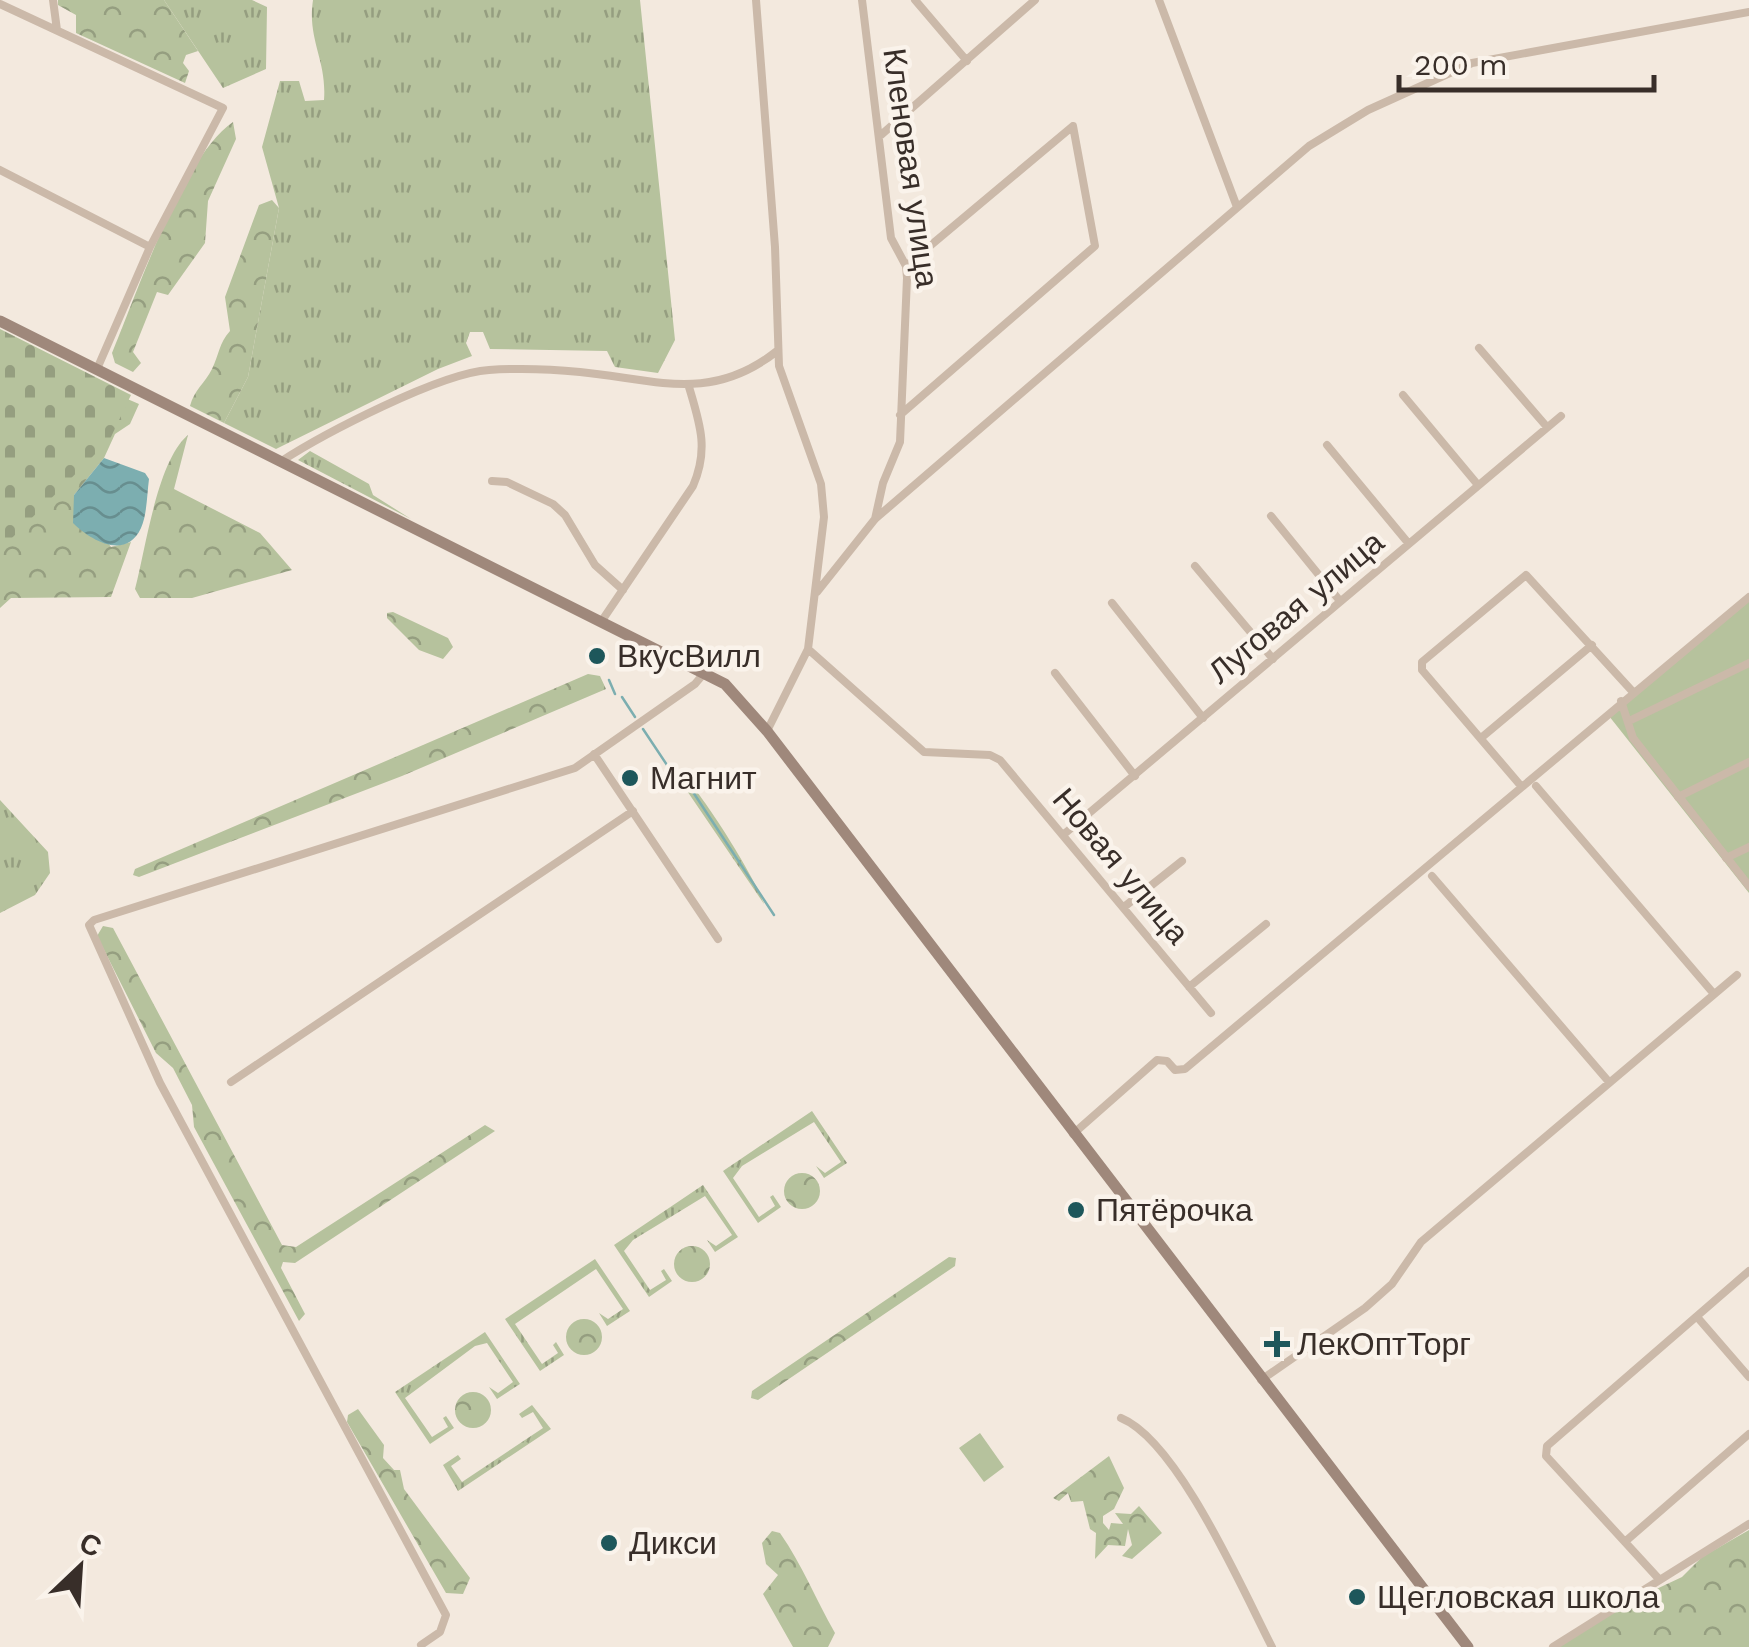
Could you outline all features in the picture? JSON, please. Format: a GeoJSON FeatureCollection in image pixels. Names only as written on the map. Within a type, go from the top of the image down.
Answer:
{"type":"FeatureCollection","features":[{"type":"Feature","properties":{"kind":"main road"},"geometry":{"type":"LineString","coordinates":[[0,320],[725,684],[767,731],[1468,1647]]}},
{"type":"Feature","properties":{"kind":"street"},"geometry":{"type":"LineString","coordinates":[[53,0],[57,30]]}},
{"type":"Feature","properties":{"kind":"street"},"geometry":{"type":"LineString","coordinates":[[756,0],[775,247],[778,351],[788,394],[821,484],[824,517],[808,649],[767,731]]}},
{"type":"Feature","properties":{"kind":"street","name":"Кленовая улица"},"geometry":{"type":"LineString","coordinates":[[862,0],[891,238],[906,266],[897,455],[883,483],[875,519]]}},
{"type":"Feature","properties":{"kind":"street"},"geometry":{"type":"LineString","coordinates":[[916,0],[966,60]]}},
{"type":"Feature","properties":{"kind":"street"},"geometry":{"type":"LineString","coordinates":[[880,136],[1035,0]]}},
{"type":"Feature","properties":{"kind":"street"},"geometry":{"type":"LineString","coordinates":[[1159,0],[1237,207]]}},
{"type":"Feature","properties":{"kind":"street"},"geometry":{"type":"LineString","coordinates":[[0,4],[223,108],[150,247],[97,370]]}},
{"type":"Feature","properties":{"kind":"street"},"geometry":{"type":"LineString","coordinates":[[817,592],[875,519],[1309,146],[1368,110],[1472,63],[1749,12]]}},
{"type":"Feature","properties":{"kind":"street"},"geometry":{"type":"LineString","coordinates":[[900,415],[1095,246],[1073,126],[906,266]]}},
{"type":"Feature","properties":{"kind":"street"},"geometry":{"type":"LineString","coordinates":[[0,170],[150,247]]}},
{"type":"Feature","properties":{"kind":"street"},"geometry":{"type":"LineString","coordinates":[[1478,348],[1547,428]]}},
{"type":"Feature","properties":{"kind":"street"},"geometry":{"type":"LineString","coordinates":[[280,462],[443,382],[485,370],[581,372],[653,386],[690,386],[733,374],[778,351]]}},
{"type":"Feature","properties":{"kind":"street"},"geometry":{"type":"LineString","coordinates":[[601,622],[693,486],[703,464],[705,444],[690,386]]}},
{"type":"Feature","properties":{"kind":"street"},"geometry":{"type":"LineString","coordinates":[[1402,395],[1478,485]]}},
{"type":"Feature","properties":{"kind":"street","name":"Луговая улица"},"geometry":{"type":"LineString","coordinates":[[1064,835],[1561,416]]}},
{"type":"Feature","properties":{"kind":"street"},"geometry":{"type":"LineString","coordinates":[[1327,444],[1410,544]]}},
{"type":"Feature","properties":{"kind":"street"},"geometry":{"type":"LineString","coordinates":[[492,480],[507,482],[553,504],[565,515],[595,565],[624,590]]}},
{"type":"Feature","properties":{"kind":"street"},"geometry":{"type":"LineString","coordinates":[[1271,516],[1340,601]]}},
{"type":"Feature","properties":{"kind":"street"},"geometry":{"type":"LineString","coordinates":[[1195,566],[1274,659]]}},
{"type":"Feature","properties":{"kind":"street"},"geometry":{"type":"LineString","coordinates":[[1522,786],[1421,666],[1521,577],[1531,578],[1632,692]]}},
{"type":"Feature","properties":{"kind":"street"},"geometry":{"type":"LineString","coordinates":[[1072,1134],[1157,1060],[1167,1061],[1175,1070],[1185,1069],[1749,597]]}},
{"type":"Feature","properties":{"kind":"street"},"geometry":{"type":"LineString","coordinates":[[1112,603],[1203,718]]}},
{"type":"Feature","properties":{"kind":"street"},"geometry":{"type":"LineString","coordinates":[[1480,738],[1592,644]]}},
{"type":"Feature","properties":{"kind":"street","name":"Новая улица"},"geometry":{"type":"LineString","coordinates":[[808,649],[924,752],[990,755],[1000,760],[1211,1013]]}},
{"type":"Feature","properties":{"kind":"street"},"geometry":{"type":"LineString","coordinates":[[1629,721],[1749,663]]}},
{"type":"Feature","properties":{"kind":"street"},"geometry":{"type":"LineString","coordinates":[[421,1645],[440,1632],[446,1614],[160,1084],[90,925],[94,920],[575,768],[695,684],[704,672]]}},
{"type":"Feature","properties":{"kind":"street"},"geometry":{"type":"LineString","coordinates":[[1056,673],[1135,776]]}},
{"type":"Feature","properties":{"kind":"street"},"geometry":{"type":"LineString","coordinates":[[1621,701],[1633,738],[1749,886]]}},
{"type":"Feature","properties":{"kind":"street"},"geometry":{"type":"LineString","coordinates":[[594,754],[718,939]]}},
{"type":"Feature","properties":{"kind":"street"},"geometry":{"type":"LineString","coordinates":[[1678,797],[1749,762]]}},
{"type":"Feature","properties":{"kind":"street"},"geometry":{"type":"LineString","coordinates":[[1536,786],[1714,994]]}},
{"type":"Feature","properties":{"kind":"street"},"geometry":{"type":"LineString","coordinates":[[231,1082],[633,811]]}},
{"type":"Feature","properties":{"kind":"street"},"geometry":{"type":"LineString","coordinates":[[1726,858],[1749,847]]}},
{"type":"Feature","properties":{"kind":"street"},"geometry":{"type":"LineString","coordinates":[[1124,908],[1182,861]]}},
{"type":"Feature","properties":{"kind":"street"},"geometry":{"type":"LineString","coordinates":[[1432,876],[1608,1082]]}},
{"type":"Feature","properties":{"kind":"street"},"geometry":{"type":"LineString","coordinates":[[1190,987],[1266,924]]}},
{"type":"Feature","properties":{"kind":"street"},"geometry":{"type":"LineString","coordinates":[[1260,1380],[1366,1308],[1392,1284],[1421,1242],[1737,975]]}},
{"type":"Feature","properties":{"kind":"street"},"geometry":{"type":"LineString","coordinates":[[1658,1578],[1628,1540],[1546,1456],[1546,1446],[1749,1271]]}},
{"type":"Feature","properties":{"kind":"street"},"geometry":{"type":"LineString","coordinates":[[1698,1318],[1749,1377]]}},
{"type":"Feature","properties":{"kind":"street"},"geometry":{"type":"LineString","coordinates":[[1122,1418],[1150,1437],[1185,1485],[1272,1647]]}},
{"type":"Feature","properties":{"kind":"street"},"geometry":{"type":"LineString","coordinates":[[1628,1540],[1749,1434]]}},
{"type":"Feature","properties":{"kind":"street"},"geometry":{"type":"LineString","coordinates":[[1553,1647],[1749,1524]]}},
{"type":"Feature","properties":{"kind":"green space"},"geometry":{"type":"Polygon","coordinates":[[[58,0],[164,0],[198,51],[186,55],[183,63],[189,71],[185,83],[76,33],[76,15],[58,5],[58,0]]]}},
{"type":"Feature","properties":{"kind":"green space"},"geometry":{"type":"Polygon","coordinates":[[[164,0],[252,0],[267,7],[266,69],[223,88],[164,0]]]}},
{"type":"Feature","properties":{"kind":"green space"},"geometry":{"type":"Polygon","coordinates":[[[313,0],[640,0],[675,340],[658,373],[615,367],[607,351],[490,349],[483,332],[470,332],[466,343],[472,356],[276,449],[224,423],[248,377],[279,208],[262,147],[280,81],[299,81],[305,101],[324,100],[313,0]]]}},
{"type":"Feature","properties":{"kind":"green space"},"geometry":{"type":"Polygon","coordinates":[[[233,122],[236,139],[208,201],[205,243],[168,295],[157,292],[133,352],[141,363],[133,372],[115,363],[112,353],[134,298],[163,228],[196,164],[214,139],[233,122]]]}},
{"type":"Feature","properties":{"kind":"green space"},"geometry":{"type":"Polygon","coordinates":[[[272,200],[279,208],[248,377],[224,423],[190,406],[230,331],[225,297],[259,205],[272,200]]]}},
{"type":"Feature","properties":{"kind":"green space"},"geometry":{"type":"Polygon","coordinates":[[[0,329],[131,395],[110,439],[0,550],[0,329]]]}},
{"type":"Feature","properties":{"kind":"green space"},"geometry":{"type":"Polygon","coordinates":[[[0,344],[139,404],[130,424],[115,434],[104,458],[74,495],[111,547],[131,542],[111,597],[11,598],[0,608],[0,344]]]}},
{"type":"Feature","properties":{"kind":"green space"},"geometry":{"type":"Polygon","coordinates":[[[188,435],[174,489],[260,533],[292,570],[192,598],[140,598],[135,589],[154,506],[168,464],[188,435]]]}},
{"type":"Feature","properties":{"kind":"green space"},"geometry":{"type":"Polygon","coordinates":[[[310,451],[369,484],[373,495],[411,519],[298,460],[310,451]]]}},
{"type":"Feature","properties":{"kind":"green space"},"geometry":{"type":"Polygon","coordinates":[[[1749,601],[1749,893],[1609,716],[1749,601]]]}},
{"type":"Feature","properties":{"kind":"green space"},"geometry":{"type":"Polygon","coordinates":[[[393,612],[448,638],[453,647],[443,659],[419,650],[387,618],[387,613],[393,612]]]}},
{"type":"Feature","properties":{"kind":"green space"},"geometry":{"type":"Polygon","coordinates":[[[588,674],[600,676],[606,689],[402,776],[139,877],[133,875],[135,869],[588,674]]]}},
{"type":"Feature","properties":{"kind":"green space"},"geometry":{"type":"Polygon","coordinates":[[[685,779],[728,838],[764,904],[683,785],[685,779]]]}},
{"type":"Feature","properties":{"kind":"green space"},"geometry":{"type":"Polygon","coordinates":[[[0,800],[48,852],[50,873],[35,895],[0,913],[0,800]]]}},
{"type":"Feature","properties":{"kind":"green space"},"geometry":{"type":"Polygon","coordinates":[[[103,926],[113,928],[282,1245],[296,1247],[485,1125],[495,1131],[295,1263],[283,1262],[281,1268],[305,1314],[299,1321],[194,1127],[192,1105],[173,1068],[156,1053],[97,936],[103,926]]]}},
{"type":"Feature","properties":{"kind":"green space"},"geometry":{"type":"Polygon","coordinates":[[[812,1111],[847,1163],[824,1178],[816,1166],[825,1173],[841,1162],[814,1122],[742,1166],[733,1178],[759,1217],[775,1206],[770,1197],[773,1195],[781,1207],[758,1223],[723,1171],[812,1111]]]}},
{"type":"Feature","properties":{"kind":"green space"},"geometry":{"type":"Polygon","coordinates":[[[802,1173],[815,1178],[820,1191],[815,1204],[802,1209],[789,1204],[784,1191],[789,1178],[802,1173]]]}},
{"type":"Feature","properties":{"kind":"green space"},"geometry":{"type":"Polygon","coordinates":[[[703,1185],[738,1237],[715,1252],[707,1240],[716,1246],[732,1235],[705,1196],[633,1240],[624,1251],[650,1290],[666,1280],[661,1271],[664,1269],[672,1281],[649,1297],[614,1245],[703,1185]]]}},
{"type":"Feature","properties":{"kind":"green space"},"geometry":{"type":"Polygon","coordinates":[[[692,1246],[705,1251],[710,1264],[705,1277],[692,1282],[679,1277],[674,1264],[679,1251],[692,1246]]]}},
{"type":"Feature","properties":{"kind":"green space"},"geometry":{"type":"Polygon","coordinates":[[[949,1257],[956,1258],[955,1266],[758,1400],[751,1398],[752,1391],[949,1257]]]}},
{"type":"Feature","properties":{"kind":"green space"},"geometry":{"type":"Polygon","coordinates":[[[595,1259],[630,1311],[607,1326],[599,1313],[608,1319],[623,1309],[596,1269],[515,1324],[542,1364],[558,1353],[553,1345],[556,1342],[564,1355],[540,1371],[505,1319],[595,1259]]]}},
{"type":"Feature","properties":{"kind":"green space"},"geometry":{"type":"Polygon","coordinates":[[[584,1319],[597,1324],[602,1337],[597,1350],[584,1355],[571,1350],[566,1337],[571,1324],[584,1319]]]}},
{"type":"Feature","properties":{"kind":"green space"},"geometry":{"type":"Polygon","coordinates":[[[485,1332],[520,1384],[497,1399],[489,1387],[498,1393],[513,1382],[487,1343],[475,1346],[405,1398],[432,1437],[448,1427],[443,1418],[446,1416],[454,1428],[430,1444],[395,1392],[485,1332]]]}},
{"type":"Feature","properties":{"kind":"green space"},"geometry":{"type":"Polygon","coordinates":[[[473,1392],[486,1397],[491,1410],[486,1423],[473,1428],[460,1423],[455,1410],[460,1397],[473,1392]]]}},
{"type":"Feature","properties":{"kind":"green space"},"geometry":{"type":"Polygon","coordinates":[[[532,1405],[551,1429],[458,1491],[443,1465],[458,1455],[461,1459],[451,1466],[462,1482],[543,1428],[533,1412],[522,1418],[519,1414],[532,1405]]]}},
{"type":"Feature","properties":{"kind":"green space"},"geometry":{"type":"Polygon","coordinates":[[[358,1409],[384,1445],[383,1458],[394,1470],[400,1470],[404,1489],[470,1578],[463,1594],[446,1593],[347,1422],[348,1415],[358,1409]]]}},
{"type":"Feature","properties":{"kind":"green space"},"geometry":{"type":"Polygon","coordinates":[[[980,1433],[1004,1467],[984,1482],[959,1448],[980,1433]]]}},
{"type":"Feature","properties":{"kind":"green space"},"geometry":{"type":"Polygon","coordinates":[[[1109,1456],[1124,1488],[1114,1509],[1103,1516],[1103,1523],[1109,1530],[1111,1523],[1123,1524],[1115,1513],[1131,1514],[1139,1506],[1162,1533],[1132,1559],[1122,1556],[1132,1545],[1128,1529],[1125,1546],[1108,1545],[1095,1559],[1096,1533],[1090,1529],[1083,1501],[1071,1502],[1068,1493],[1059,1501],[1053,1498],[1109,1456]]]}},
{"type":"Feature","properties":{"kind":"green space"},"geometry":{"type":"Polygon","coordinates":[[[1749,1530],[1749,1647],[1559,1647],[1633,1600],[1682,1577],[1702,1557],[1749,1530]]]}},
{"type":"Feature","properties":{"kind":"green space"},"geometry":{"type":"Polygon","coordinates":[[[772,1531],[780,1533],[788,1545],[835,1633],[828,1647],[793,1647],[763,1594],[778,1575],[766,1564],[762,1543],[772,1531]]]}},
{"type":"Feature","properties":{"kind":"water"},"geometry":{"type":"Polygon","coordinates":[[[104,458],[145,473],[149,479],[143,523],[126,544],[98,541],[73,523],[74,495],[104,458]]]}},
{"type":"Feature","properties":{"kind":"waterway"},"geometry":{"type":"LineString","coordinates":[[609,680],[615,694]]}},
{"type":"Feature","properties":{"kind":"waterway"},"geometry":{"type":"LineString","coordinates":[[622,697],[635,717]]}},
{"type":"Feature","properties":{"kind":"waterway"},"geometry":{"type":"LineString","coordinates":[[643,729],[671,771]]}},
{"type":"Feature","properties":{"kind":"waterway"},"geometry":{"type":"LineString","coordinates":[[689,786],[774,915]]}},
{"type":"Feature","properties":{"kind":"place","name":"ВкусВилл"},"geometry":{"type":"Point","coordinates":[597,656]}},
{"type":"Feature","properties":{"kind":"place","name":"Магнит"},"geometry":{"type":"Point","coordinates":[630,778]}},
{"type":"Feature","properties":{"kind":"place","name":"Пятёрочка"},"geometry":{"type":"Point","coordinates":[1076,1210]}},
{"type":"Feature","properties":{"kind":"place","name":"ЛекОптТорг"},"geometry":{"type":"Point","coordinates":[1277,1344]}},
{"type":"Feature","properties":{"kind":"place","name":"Дикси"},"geometry":{"type":"Point","coordinates":[609,1543]}},
{"type":"Feature","properties":{"kind":"place","name":"Щегловская школа"},"geometry":{"type":"Point","coordinates":[1357,1597]}}]}
